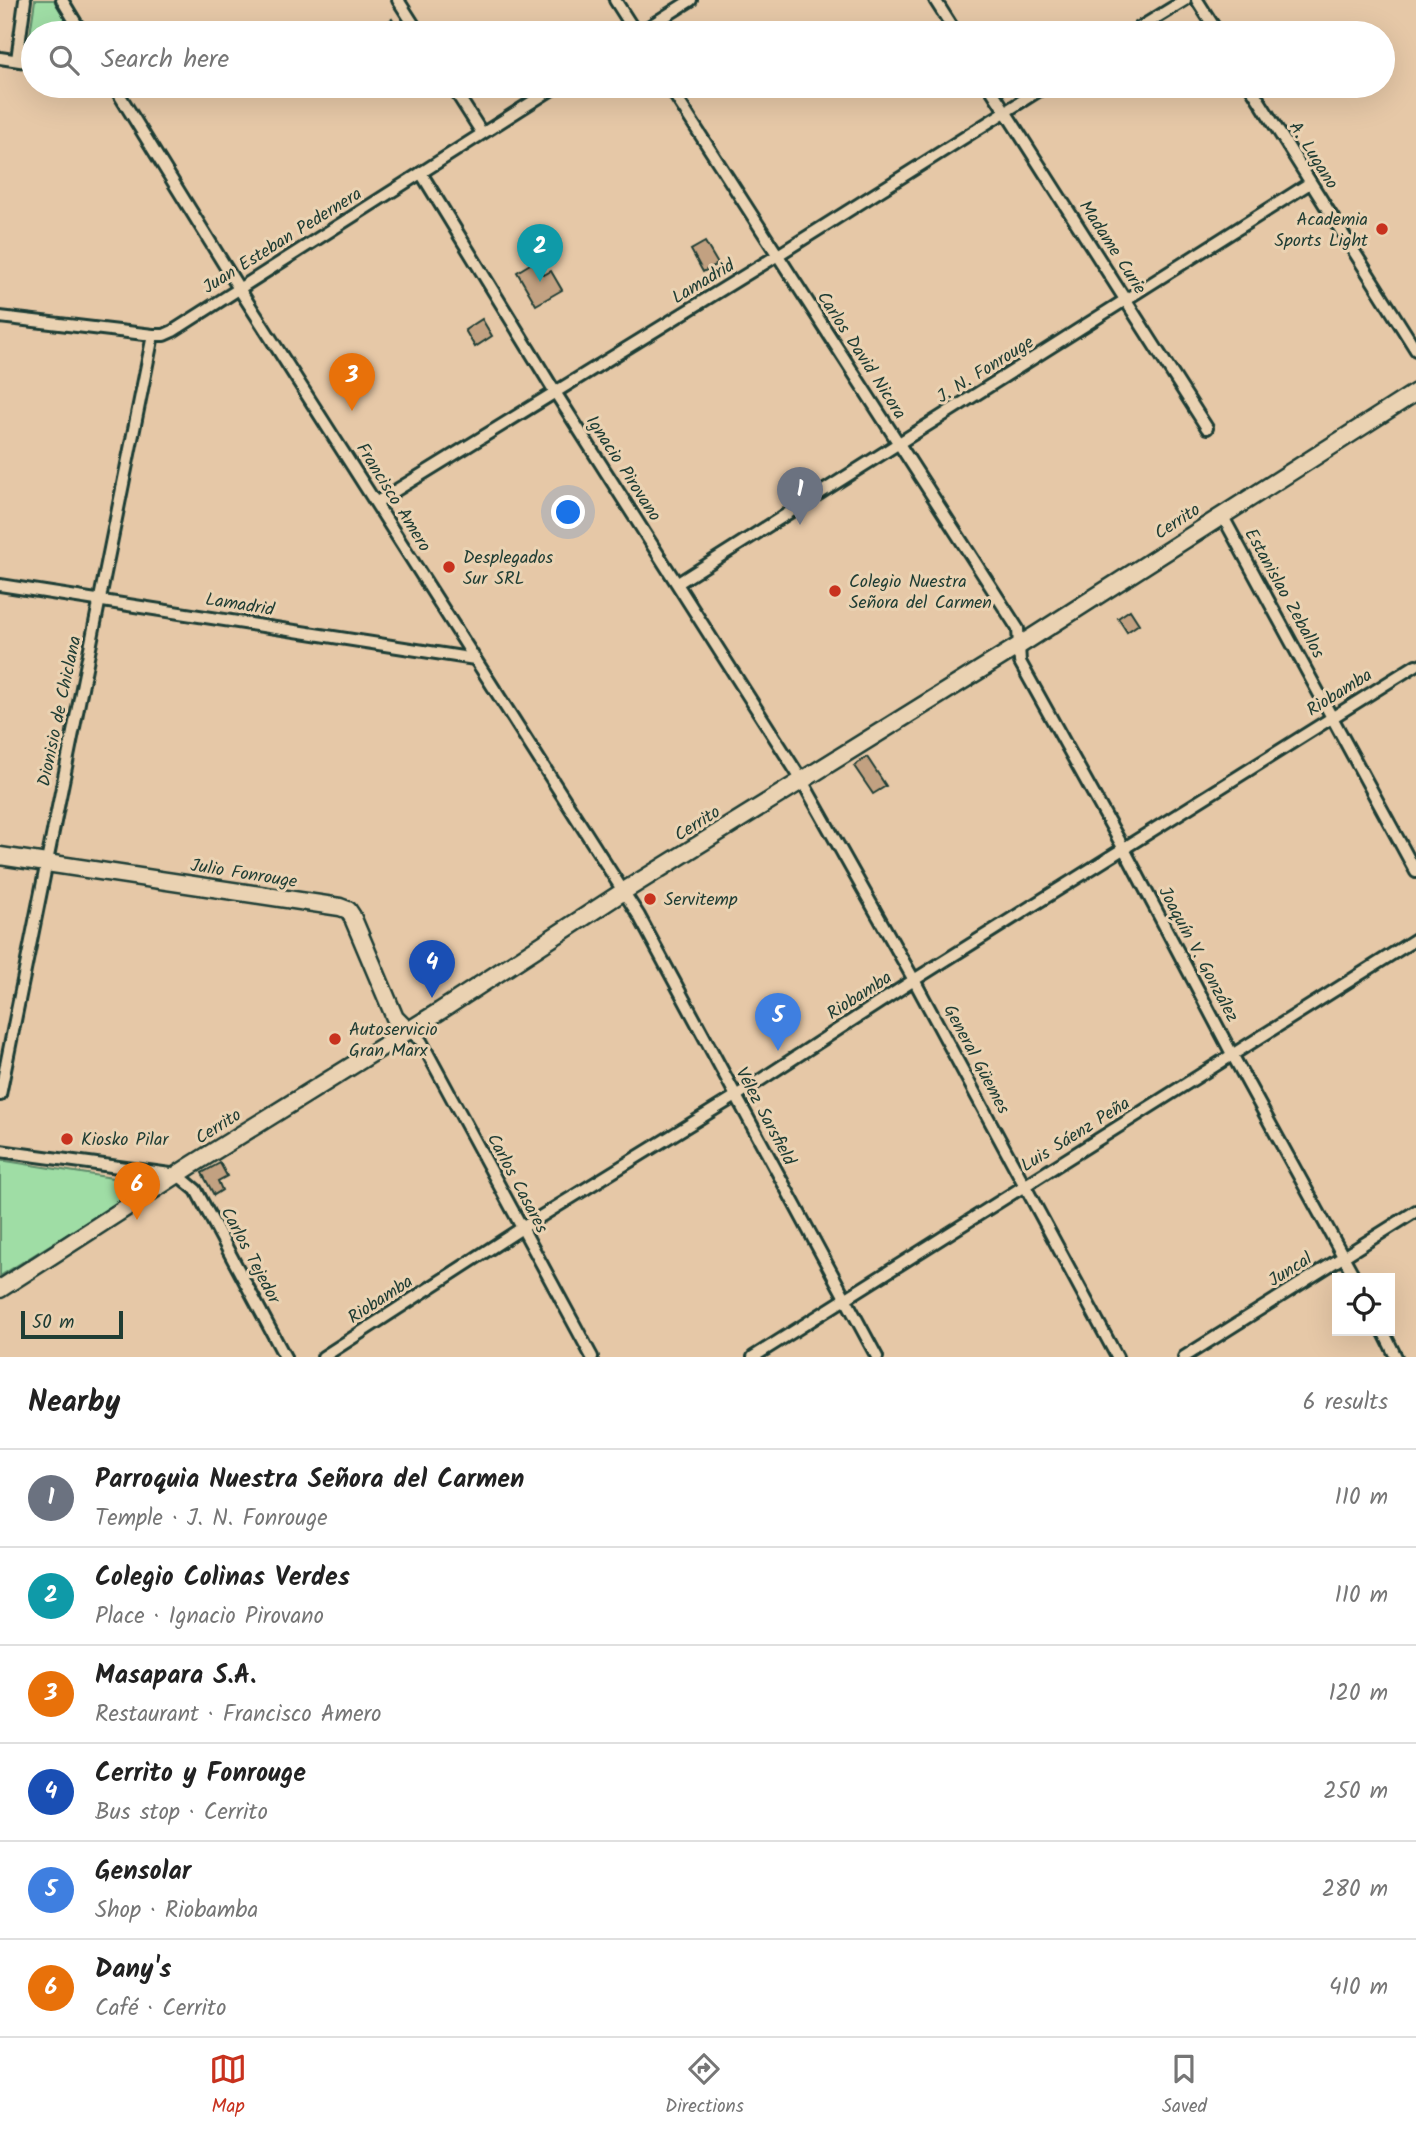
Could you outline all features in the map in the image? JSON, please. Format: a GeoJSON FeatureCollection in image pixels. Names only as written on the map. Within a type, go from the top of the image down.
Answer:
{"type":"FeatureCollection","features":[{"type":"Feature","properties":{"kind":"main road","name":"Cerrito"},"geometry":{"type":"LineString","coordinates":[[0,1289],[624,891],[1020,645],[1416,392]]}},
{"type":"Feature","properties":{"kind":"main road","name":"Julio Fonrouge"},"geometry":{"type":"LineString","coordinates":[[0,856],[348,910],[395,1018],[408,1031]]}},
{"type":"Feature","properties":{"kind":"street"},"geometry":{"type":"LineString","coordinates":[[22,21],[25,0]]}},
{"type":"Feature","properties":{"kind":"street"},"geometry":{"type":"LineString","coordinates":[[62,0],[75,21]]}},
{"type":"Feature","properties":{"kind":"street"},"geometry":{"type":"LineString","coordinates":[[398,0],[411,21]]}},
{"type":"Feature","properties":{"kind":"street"},"geometry":{"type":"LineString","coordinates":[[615,0],[629,21]]}},
{"type":"Feature","properties":{"kind":"street"},"geometry":{"type":"LineString","coordinates":[[657,21],[691,0]]}},
{"type":"Feature","properties":{"kind":"street"},"geometry":{"type":"LineString","coordinates":[[935,0],[948,21]]}},
{"type":"Feature","properties":{"kind":"street"},"geometry":{"type":"LineString","coordinates":[[1151,21],[1185,0]]}},
{"type":"Feature","properties":{"kind":"street"},"geometry":{"type":"LineString","coordinates":[[1197,0],[1210,21]]}},
{"type":"Feature","properties":{"kind":"street"},"geometry":{"type":"LineString","coordinates":[[17,60],[21,30]]}},
{"type":"Feature","properties":{"kind":"street"},"geometry":{"type":"LineString","coordinates":[[0,58],[21,61]]}},
{"type":"Feature","properties":{"kind":"street","name":"Francisco Amero"},"geometry":{"type":"LineString","coordinates":[[121,98],[624,891]]}},
{"type":"Feature","properties":{"kind":"street"},"geometry":{"type":"LineString","coordinates":[[460,98],[482,133]]}},
{"type":"Feature","properties":{"kind":"street","name":"Juan Esteban Pedernera"},"geometry":{"type":"LineString","coordinates":[[0,317],[164,335],[537,98]]}},
{"type":"Feature","properties":{"kind":"street","name":"Carlos David Nicora"},"geometry":{"type":"LineString","coordinates":[[677,98],[1018,629],[1020,645]]}},
{"type":"Feature","properties":{"kind":"street","name":"Madame Curie"},"geometry":{"type":"LineString","coordinates":[[997,98],[1207,428]]}},
{"type":"Feature","properties":{"kind":"street","name":"Lamadrid"},"geometry":{"type":"LineString","coordinates":[[377,502],[778,256],[1026,98]]}},
{"type":"Feature","properties":{"kind":"street","name":"A. Lugano"},"geometry":{"type":"LineString","coordinates":[[1257,98],[1416,349]]}},
{"type":"Feature","properties":{"kind":"street","name":"Ignacio Pirovano"},"geometry":{"type":"LineString","coordinates":[[421,173],[555,391],[801,779]]}},
{"type":"Feature","properties":{"kind":"street","name":"J. N. Fonrouge"},"geometry":{"type":"LineString","coordinates":[[678,583],[1310,183]]}},
{"type":"Feature","properties":{"kind":"street","name":"Dionisio de Chiclana"},"geometry":{"type":"LineString","coordinates":[[0,1095],[153,335]]}},
{"type":"Feature","properties":{"kind":"street","name":"Estanislao Zeballos"},"geometry":{"type":"LineString","coordinates":[[1223,515],[1416,872]]}},
{"type":"Feature","properties":{"kind":"street","name":"Lamadrid"},"geometry":{"type":"LineString","coordinates":[[0,585],[475,659]]}},
{"type":"Feature","properties":{"kind":"street","name":"Joaquín V. González"},"geometry":{"type":"LineString","coordinates":[[1020,645],[1020,662],[1352,1273]]}},
{"type":"Feature","properties":{"kind":"street","name":"Riobamba"},"geometry":{"type":"LineString","coordinates":[[323,1357],[522,1228],[736,1096],[914,979],[1416,665]]}},
{"type":"Feature","properties":{"kind":"street","name":"General Güemes"},"geometry":{"type":"LineString","coordinates":[[801,779],[914,979],[1116,1357]]}},
{"type":"Feature","properties":{"kind":"street","name":"Vélez Sarsfield"},"geometry":{"type":"LineString","coordinates":[[624,891],[877,1357]]}},
{"type":"Feature","properties":{"kind":"street","name":"Luis Sáenz Peña"},"geometry":{"type":"LineString","coordinates":[[753,1357],[1416,939]]}},
{"type":"Feature","properties":{"kind":"street","name":"Carlos Casares"},"geometry":{"type":"LineString","coordinates":[[408,1031],[421,1041],[592,1357]]}},
{"type":"Feature","properties":{"kind":"street"},"geometry":{"type":"LineString","coordinates":[[0,1151],[178,1175]]}},
{"type":"Feature","properties":{"kind":"street","name":"Carlos Tejedor"},"geometry":{"type":"LineString","coordinates":[[178,1175],[196,1190],[285,1357]]}},
{"type":"Feature","properties":{"kind":"street","name":"Juncal"},"geometry":{"type":"LineString","coordinates":[[1184,1357],[1416,1211]]}},
{"type":"Feature","properties":{"kind":"street"},"geometry":{"type":"LineString","coordinates":[[1386,1336],[1396,1357]]}},
{"type":"Feature","properties":{"kind":"green space"},"geometry":{"type":"Polygon","coordinates":[[[35,0],[54,0],[67,21],[32,21],[35,0]]]}},
{"type":"Feature","properties":{"kind":"green space"},"geometry":{"type":"Polygon","coordinates":[[[0,1160],[131,1181],[135,1189],[132,1194],[0,1276],[0,1160]]]}},
{"type":"Feature","properties":{"kind":"building"},"geometry":{"type":"Polygon","coordinates":[[[705,242],[718,264],[703,272],[691,250],[705,242]]]}},
{"type":"Feature","properties":{"kind":"building"},"geometry":{"type":"Polygon","coordinates":[[[535,261],[544,275],[551,271],[562,290],[536,305],[517,272],[535,261]]]}},
{"type":"Feature","properties":{"kind":"building"},"geometry":{"type":"Polygon","coordinates":[[[482,319],[492,336],[475,347],[465,330],[482,319]]]}},
{"type":"Feature","properties":{"kind":"building"},"geometry":{"type":"Polygon","coordinates":[[[1130,610],[1139,624],[1127,632],[1118,618],[1130,610]]]}},
{"type":"Feature","properties":{"kind":"building"},"geometry":{"type":"Polygon","coordinates":[[[867,757],[886,786],[873,794],[854,766],[867,757]]]}},
{"type":"Feature","properties":{"kind":"building"},"geometry":{"type":"Polygon","coordinates":[[[220,1163],[227,1176],[218,1181],[222,1190],[214,1195],[202,1173],[220,1163]]]}},
{"type":"Feature","properties":{"kind":"place","name":"Academia Sports Light"},"geometry":{"type":"Point","coordinates":[1382,229]}},
{"type":"Feature","properties":{"kind":"place","name":"Colegio Colinas Verdes"},"geometry":{"type":"Point","coordinates":[540,282]}},
{"type":"Feature","properties":{"kind":"place","name":"Masapara S.A."},"geometry":{"type":"Point","coordinates":[352,411]}},
{"type":"Feature","properties":{"kind":"place","name":"Parroquia Nuestra Señora del Carmen"},"geometry":{"type":"Point","coordinates":[800,525]}},
{"type":"Feature","properties":{"kind":"place","name":"Desplegados Sur SRL"},"geometry":{"type":"Point","coordinates":[449,567]}},
{"type":"Feature","properties":{"kind":"place","name":"Colegio Nuestra Señora del Carmen"},"geometry":{"type":"Point","coordinates":[835,591]}},
{"type":"Feature","properties":{"kind":"place","name":"Servitemp"},"geometry":{"type":"Point","coordinates":[650,899]}},
{"type":"Feature","properties":{"kind":"place","name":"Cerrito y Fonrouge"},"geometry":{"type":"Point","coordinates":[432,998]}},
{"type":"Feature","properties":{"kind":"place","name":"Autoservicio Gran Marx"},"geometry":{"type":"Point","coordinates":[335,1039]}},
{"type":"Feature","properties":{"kind":"place","name":"Gensolar"},"geometry":{"type":"Point","coordinates":[778,1051]}},
{"type":"Feature","properties":{"kind":"place","name":"Kiosko Pilar"},"geometry":{"type":"Point","coordinates":[67,1139]}},
{"type":"Feature","properties":{"kind":"place","name":"Dany's"},"geometry":{"type":"Point","coordinates":[137,1220]}}]}
